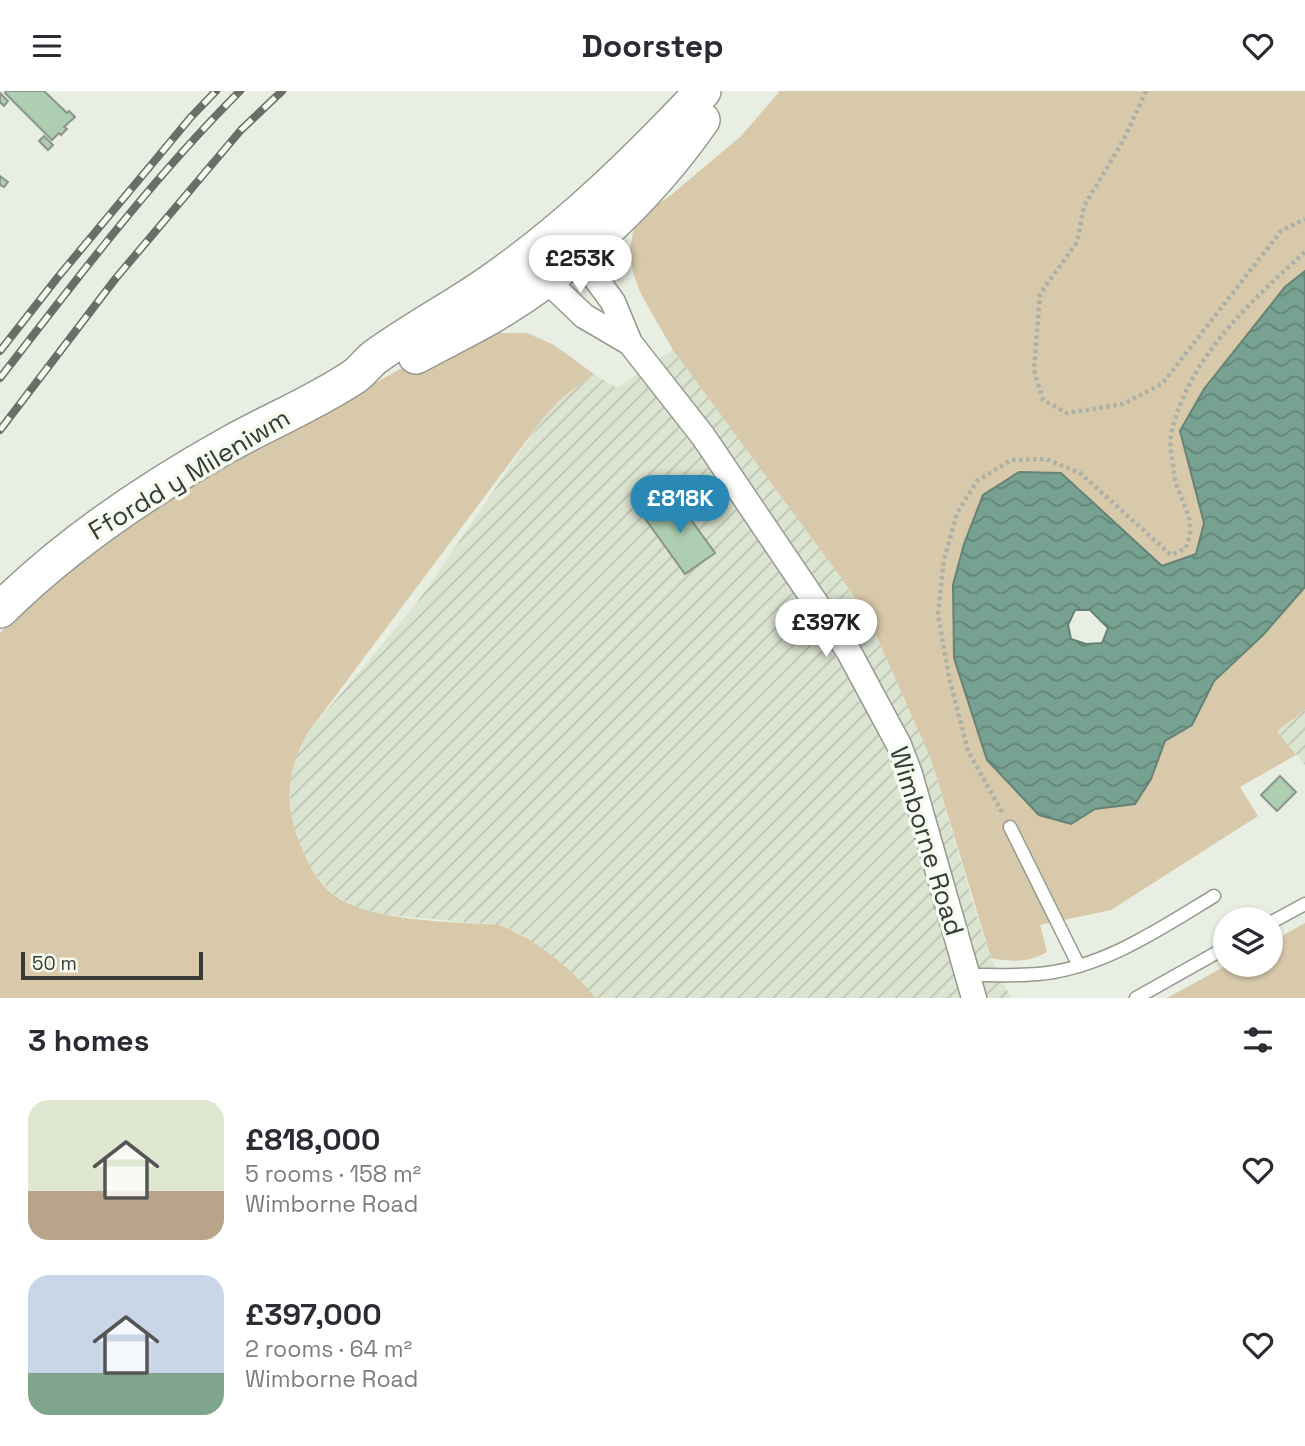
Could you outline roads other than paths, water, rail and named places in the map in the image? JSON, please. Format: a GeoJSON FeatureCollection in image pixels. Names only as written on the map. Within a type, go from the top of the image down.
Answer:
{"type":"FeatureCollection","features":[{"type":"Feature","properties":{"kind":"street","name":"Ffordd y Mileniwm"},"geometry":{"type":"LineString","coordinates":[[569,241],[631,166],[703,91]]}},
{"type":"Feature","properties":{"kind":"street","name":"Ffordd y Mileniwm"},"geometry":{"type":"LineString","coordinates":[[0,610],[62,554],[135,500],[231,443],[355,377],[374,358],[492,281],[534,268],[569,241],[623,212],[669,164],[723,91]]}},
{"type":"Feature","properties":{"kind":"street","name":"Wimborne Road"},"geometry":{"type":"LineString","coordinates":[[569,241],[613,302],[630,343],[730,474],[842,642],[868,686],[899,745],[910,774],[971,986]]}},
{"type":"Feature","properties":{"kind":"street","name":"Wimborne Road"},"geometry":{"type":"LineString","coordinates":[[534,268],[584,316],[630,343]]}},
{"type":"Feature","properties":{"kind":"lane"},"geometry":{"type":"LineString","coordinates":[[1010,827],[1079,966]]}},
{"type":"Feature","properties":{"kind":"lane"},"geometry":{"type":"LineString","coordinates":[[971,986],[1079,966],[1147,936],[1214,896]]}},
{"type":"Feature","properties":{"kind":"lane"},"geometry":{"type":"LineString","coordinates":[[1283,916],[1305,904]]}},
{"type":"Feature","properties":{"kind":"lane"},"geometry":{"type":"LineString","coordinates":[[1136,998],[1213,956]]}},
{"type":"Feature","properties":{"kind":"water"},"geometry":{"type":"Polygon","coordinates":[[[1305,271],[1305,587],[1263,635],[1214,681],[1192,725],[1165,741],[1151,779],[1135,804],[1095,809],[1071,824],[1039,815],[987,760],[954,658],[953,585],[964,544],[983,495],[1019,472],[1061,473],[1162,566],[1196,554],[1204,523],[1180,431],[1204,389],[1285,287],[1305,271]],[[1075,610],[1068,625],[1071,639],[1086,644],[1102,643],[1108,628],[1090,610],[1075,610]]]}},
{"type":"Feature","properties":{"kind":"railway"},"geometry":{"type":"LineString","coordinates":[[0,351],[58,277],[191,117],[216,91]]}},
{"type":"Feature","properties":{"kind":"railway"},"geometry":{"type":"LineString","coordinates":[[0,378],[145,195],[240,91]]}},
{"type":"Feature","properties":{"kind":"railway"},"geometry":{"type":"LineString","coordinates":[[0,430],[116,278],[241,130],[282,91]]}}]}
